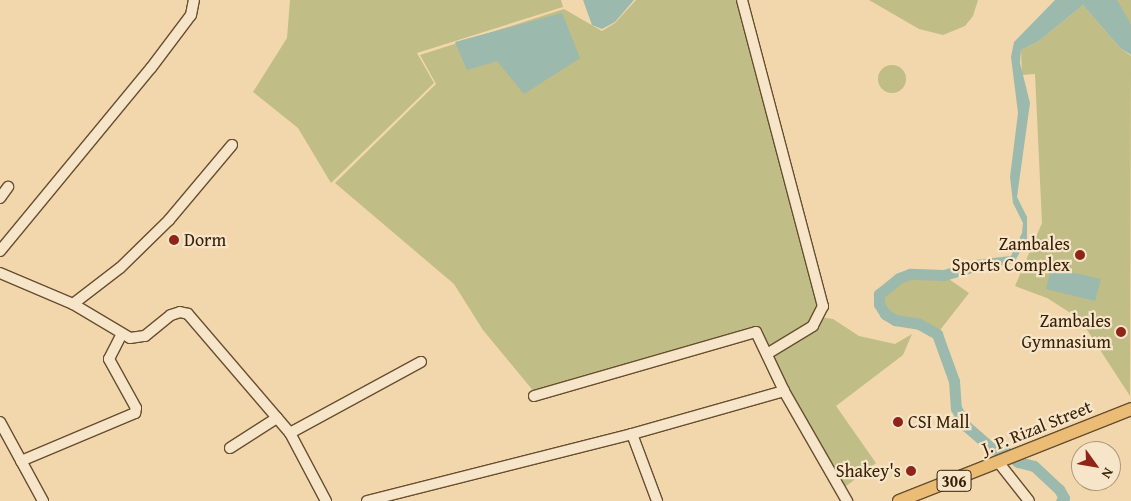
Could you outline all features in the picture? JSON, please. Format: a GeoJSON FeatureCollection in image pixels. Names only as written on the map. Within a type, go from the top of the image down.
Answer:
{"type":"FeatureCollection","features":[{"type":"Feature","properties":{"kind":"main road","name":"J. P. Rizal Street"},"geometry":{"type":"LineString","coordinates":[[900,501],[1131,409]]}},
{"type":"Feature","properties":{"kind":"street"},"geometry":{"type":"LineString","coordinates":[[0,251],[151,68],[191,16],[194,0]]}},
{"type":"Feature","properties":{"kind":"street"},"geometry":{"type":"LineString","coordinates":[[742,0],[822,306],[813,326],[767,354]]}},
{"type":"Feature","properties":{"kind":"street"},"geometry":{"type":"LineString","coordinates":[[72,304],[120,268],[170,220],[232,145]]}},
{"type":"Feature","properties":{"kind":"street"},"geometry":{"type":"LineString","coordinates":[[0,198],[8,187]]}},
{"type":"Feature","properties":{"kind":"street"},"geometry":{"type":"LineString","coordinates":[[0,273],[72,304],[121,334],[136,338],[145,336],[171,316],[180,312],[188,314],[290,433],[326,501]]}},
{"type":"Feature","properties":{"kind":"street"},"geometry":{"type":"LineString","coordinates":[[534,396],[756,332],[784,392],[847,501]]}},
{"type":"Feature","properties":{"kind":"street"},"geometry":{"type":"LineString","coordinates":[[21,461],[135,413],[136,408],[110,359],[121,334]]}},
{"type":"Feature","properties":{"kind":"street"},"geometry":{"type":"LineString","coordinates":[[290,433],[421,362]]}},
{"type":"Feature","properties":{"kind":"street"},"geometry":{"type":"LineString","coordinates":[[367,501],[632,434],[784,392]]}},
{"type":"Feature","properties":{"kind":"street"},"geometry":{"type":"LineString","coordinates":[[230,448],[277,418]]}},
{"type":"Feature","properties":{"kind":"street"},"geometry":{"type":"LineString","coordinates":[[0,422],[43,501]]}},
{"type":"Feature","properties":{"kind":"street"},"geometry":{"type":"LineString","coordinates":[[632,434],[657,501]]}},
{"type":"Feature","properties":{"kind":"street"},"geometry":{"type":"LineString","coordinates":[[1008,459],[1029,501]]}},
{"type":"Feature","properties":{"kind":"shaded area"},"geometry":{"type":"Polygon","coordinates":[[[290,0],[561,0],[563,7],[417,53],[434,83],[331,183],[298,128],[253,92],[287,38],[290,0]]]}},
{"type":"Feature","properties":{"kind":"shaded area"},"geometry":{"type":"Polygon","coordinates":[[[583,0],[634,0],[615,22],[602,29],[592,25],[583,0]]]}},
{"type":"Feature","properties":{"kind":"shaded area"},"geometry":{"type":"Polygon","coordinates":[[[636,0],[740,0],[820,304],[811,323],[765,351],[754,330],[535,393],[483,330],[454,284],[335,183],[436,84],[420,55],[564,9],[602,31],[615,23],[636,0]]]}},
{"type":"Feature","properties":{"kind":"shaded area"},"geometry":{"type":"Polygon","coordinates":[[[869,0],[978,0],[973,16],[965,26],[943,35],[919,29],[869,0]]]}},
{"type":"Feature","properties":{"kind":"shaded area"},"geometry":{"type":"Polygon","coordinates":[[[1055,0],[1117,0],[1131,24],[1131,55],[1120,48],[1083,5],[1039,41],[1021,50],[1020,63],[1030,103],[1017,197],[1027,217],[1027,239],[1014,263],[953,272],[975,260],[1011,256],[1022,233],[1023,223],[1013,203],[1010,177],[1018,113],[1011,57],[1014,42],[1055,0]]]}},
{"type":"Feature","properties":{"kind":"shaded area"},"geometry":{"type":"Polygon","coordinates":[[[1117,0],[1131,0],[1131,24],[1118,6],[1117,0]]]}},
{"type":"Feature","properties":{"kind":"shaded area","name":"Zambales Sports Complex"},"geometry":{"type":"Polygon","coordinates":[[[1083,5],[1120,48],[1131,56],[1130,396],[1080,319],[1047,298],[1015,286],[1042,223],[1035,74],[1022,75],[1021,50],[1039,41],[1083,5]]]}},
{"type":"Feature","properties":{"kind":"shaded area"},"geometry":{"type":"Polygon","coordinates":[[[562,13],[580,58],[524,94],[497,61],[467,70],[455,42],[562,13]]]}},
{"type":"Feature","properties":{"kind":"shaded area"},"geometry":{"type":"Polygon","coordinates":[[[892,65],[902,69],[906,79],[902,89],[892,93],[882,89],[878,79],[882,69],[892,65]]]}},
{"type":"Feature","properties":{"kind":"shaded area"},"geometry":{"type":"Polygon","coordinates":[[[1051,268],[1101,279],[1095,301],[1046,289],[1051,268]]]}},
{"type":"Feature","properties":{"kind":"shaded area"},"geometry":{"type":"Polygon","coordinates":[[[910,274],[943,275],[969,293],[937,334],[919,324],[895,320],[885,314],[879,304],[879,294],[887,285],[910,274]]]}},
{"type":"Feature","properties":{"kind":"shaded area"},"geometry":{"type":"Polygon","coordinates":[[[820,317],[833,319],[859,336],[895,344],[912,334],[903,355],[836,406],[876,463],[841,490],[767,354],[820,317]]]}},
{"type":"Feature","properties":{"kind":"waterway"},"geometry":{"type":"LineString","coordinates":[[968,268],[943,275],[910,274],[899,278],[879,294],[879,304],[885,314],[895,320],[919,324],[937,334],[954,381],[956,408],[966,426],[992,449],[1006,452],[1018,462],[1034,466],[1059,489],[1064,498],[1061,501]]}},
{"type":"Feature","properties":{"kind":"place","name":"Dorm"},"geometry":{"type":"Point","coordinates":[174,240]}},
{"type":"Feature","properties":{"kind":"place","name":"Zambales Sports Complex"},"geometry":{"type":"Point","coordinates":[1080,255]}},
{"type":"Feature","properties":{"kind":"place","name":"Zambales Gymnasium"},"geometry":{"type":"Point","coordinates":[1121,332]}},
{"type":"Feature","properties":{"kind":"place","name":"CSI Mall"},"geometry":{"type":"Point","coordinates":[898,422]}},
{"type":"Feature","properties":{"kind":"place","name":"Shakey's"},"geometry":{"type":"Point","coordinates":[911,471]}}]}
